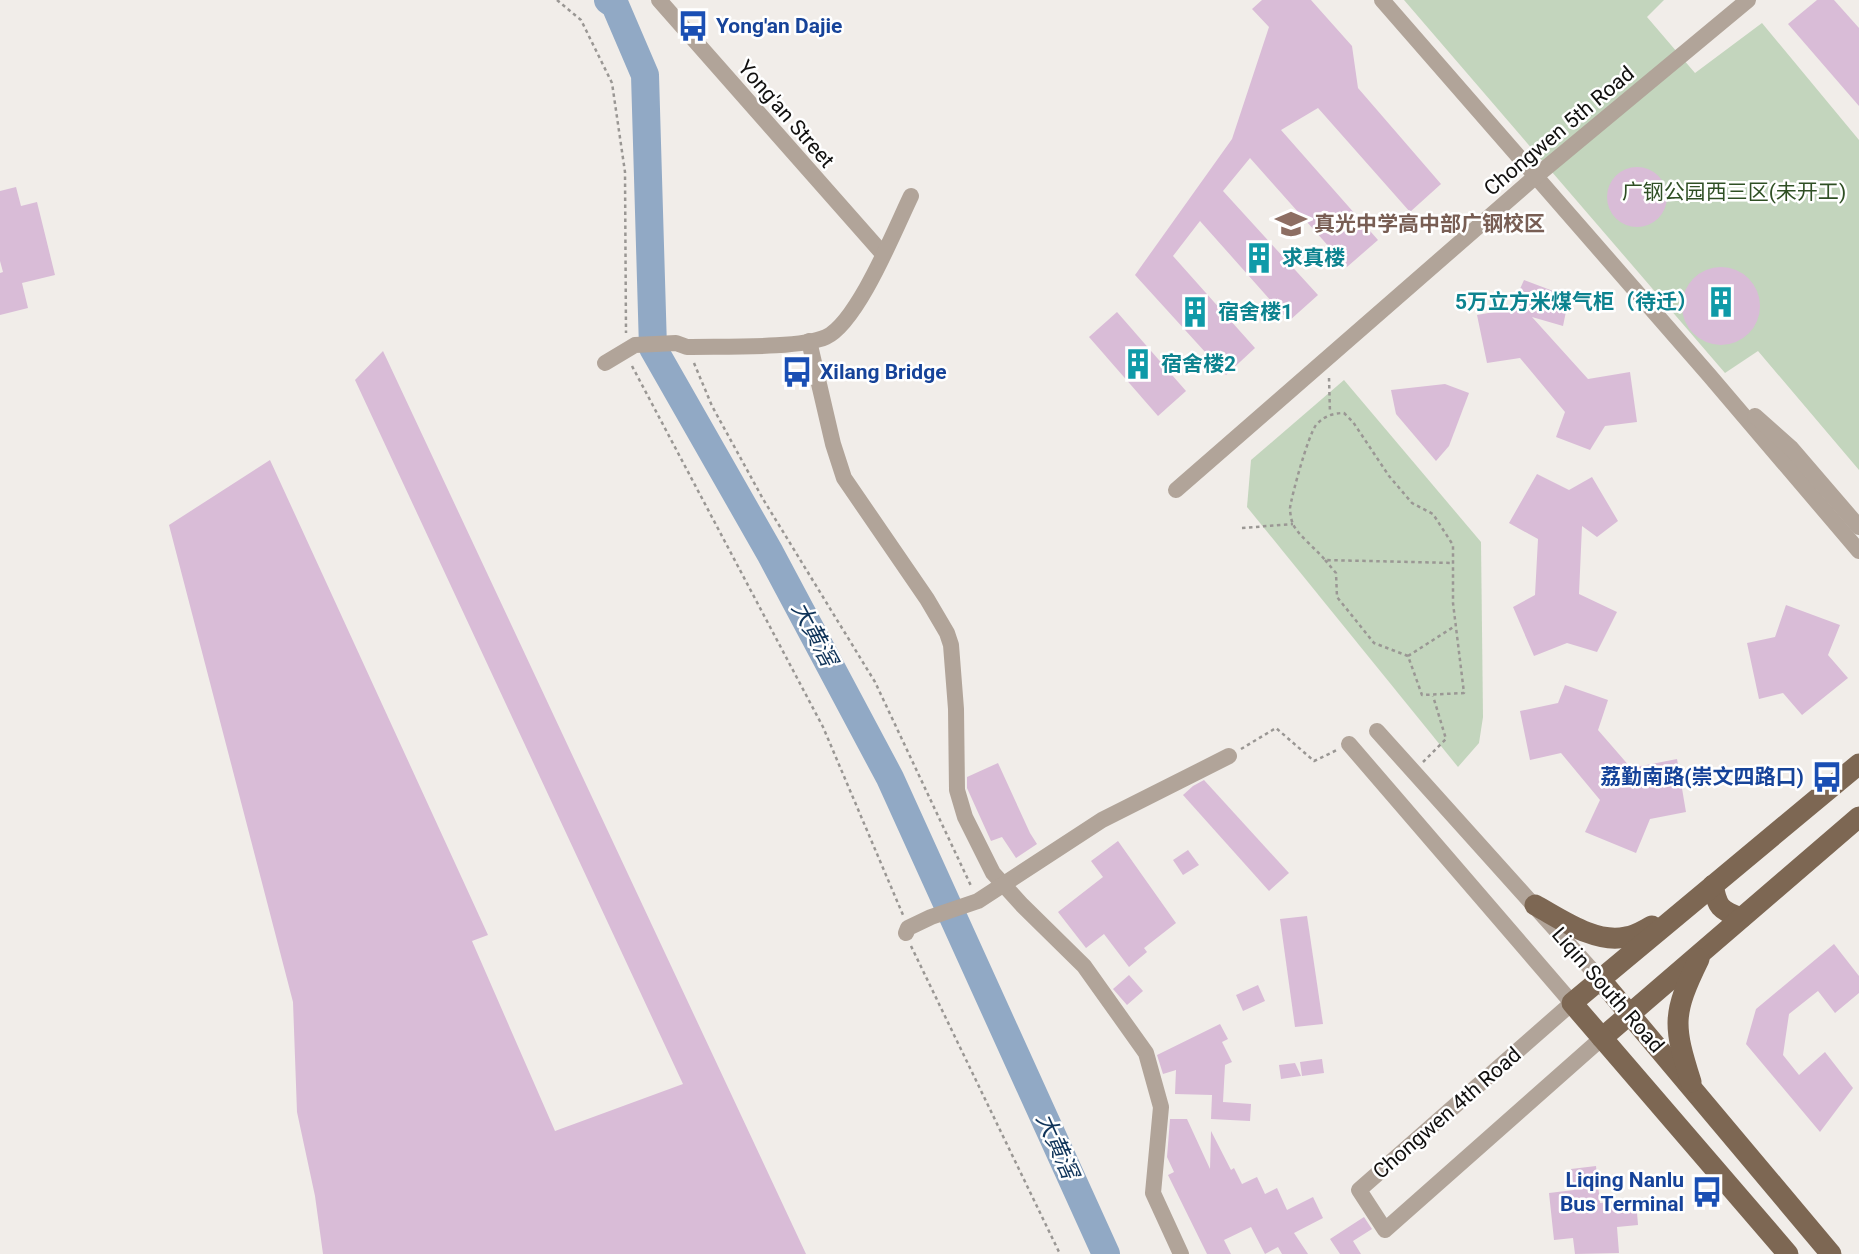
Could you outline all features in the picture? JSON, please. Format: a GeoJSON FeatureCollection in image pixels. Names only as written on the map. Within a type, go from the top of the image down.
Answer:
{"type":"FeatureCollection","features":[{"type":"Feature","properties":{"kind":"main road","name":"Chongwen 4th Road"},"geometry":{"type":"LineString","coordinates":[[1573,1003],[1859,764]]}},
{"type":"Feature","properties":{"kind":"main road","name":"Chongwen 4th Road"},"geometry":{"type":"LineString","coordinates":[[1602,1038],[1859,817]]}},
{"type":"Feature","properties":{"kind":"main road"},"geometry":{"type":"LineString","coordinates":[[1713,885],[1716,902],[1724,912],[1741,918]]}},
{"type":"Feature","properties":{"kind":"main road"},"geometry":{"type":"LineString","coordinates":[[1535,905],[1574,926],[1606,937],[1626,937],[1676,916]]}},
{"type":"Feature","properties":{"kind":"main road"},"geometry":{"type":"LineString","coordinates":[[1695,1094],[1678,1041],[1677,1018],[1683,992],[1703,950]]}},
{"type":"Feature","properties":{"kind":"main road","name":"Liqin South Road"},"geometry":{"type":"LineString","coordinates":[[1600,979],[1831,1254]]}},
{"type":"Feature","properties":{"kind":"main road","name":"Liqin South Road"},"geometry":{"type":"LineString","coordinates":[[1573,1003],[1788,1254]]}},
{"type":"Feature","properties":{"kind":"street","name":"Yong'an Street"},"geometry":{"type":"LineString","coordinates":[[659,0],[883,254]]}},
{"type":"Feature","properties":{"kind":"street"},"geometry":{"type":"LineString","coordinates":[[1382,0],[1859,551]]}},
{"type":"Feature","properties":{"kind":"street","name":"Chongwen 5th Road"},"geometry":{"type":"LineString","coordinates":[[1176,490],[1535,177],[1748,0]]}},
{"type":"Feature","properties":{"kind":"street"},"geometry":{"type":"LineString","coordinates":[[605,363],[630,349],[809,341],[823,338],[841,325],[865,289],[911,196]]}},
{"type":"Feature","properties":{"kind":"street"},"geometry":{"type":"LineString","coordinates":[[809,341],[833,444],[844,478],[928,599],[947,633],[953,668],[959,802],[985,857],[1003,885],[1084,966],[1146,1052],[1161,1107],[1153,1193],[1181,1254]]}},
{"type":"Feature","properties":{"kind":"street"},"geometry":{"type":"LineString","coordinates":[[1709,375],[1791,448],[1859,527]]}},
{"type":"Feature","properties":{"kind":"street","name":"Liqin South Road"},"geometry":{"type":"LineString","coordinates":[[1377,731],[1600,979]]}},
{"type":"Feature","properties":{"kind":"street","name":"Liqin South Road"},"geometry":{"type":"LineString","coordinates":[[1349,744],[1573,1003]]}},
{"type":"Feature","properties":{"kind":"street"},"geometry":{"type":"LineString","coordinates":[[907,931],[931,917],[978,901],[1102,820],[1229,756]]}},
{"type":"Feature","properties":{"kind":"street","name":"Chongwen 4th Road"},"geometry":{"type":"LineString","coordinates":[[1573,1003],[1359,1190],[1385,1230],[1602,1038]]}},
{"type":"Feature","properties":{"kind":"path"},"geometry":{"type":"LineString","coordinates":[[557,0],[581,20],[611,83],[625,172],[630,349],[823,727],[907,931],[1060,1254]]}},
{"type":"Feature","properties":{"kind":"path"},"geometry":{"type":"LineString","coordinates":[[681,345],[763,499],[875,682],[978,901]]}},
{"type":"Feature","properties":{"kind":"path"},"geometry":{"type":"LineString","coordinates":[[1329,377],[1331,413]]}},
{"type":"Feature","properties":{"kind":"path"},"geometry":{"type":"LineString","coordinates":[[1331,413],[1344,413],[1389,476],[1412,502],[1433,514],[1453,545],[1455,626],[1464,693],[1422,695],[1408,656],[1374,643],[1337,597],[1336,573],[1293,524],[1290,510],[1315,426],[1331,413]]}},
{"type":"Feature","properties":{"kind":"path"},"geometry":{"type":"LineString","coordinates":[[1242,528],[1293,524]]}},
{"type":"Feature","properties":{"kind":"path"},"geometry":{"type":"LineString","coordinates":[[1325,560],[1453,563]]}},
{"type":"Feature","properties":{"kind":"path"},"geometry":{"type":"LineString","coordinates":[[1408,656],[1455,626]]}},
{"type":"Feature","properties":{"kind":"path"},"geometry":{"type":"LineString","coordinates":[[1412,772],[1446,739],[1433,696]]}},
{"type":"Feature","properties":{"kind":"path"},"geometry":{"type":"LineString","coordinates":[[1229,756],[1276,728],[1314,761],[1349,744]]}},
{"type":"Feature","properties":{"kind":"green space","name":"广钢公园西三区(未开工)"},"geometry":{"type":"Polygon","coordinates":[[[1404,0],[1664,0],[1647,17],[1695,73],[1762,23],[1859,140],[1859,470],[1758,351],[1725,373],[1404,0]]]}},
{"type":"Feature","properties":{"kind":"green space"},"geometry":{"type":"Polygon","coordinates":[[[1344,380],[1481,542],[1483,717],[1479,743],[1458,767],[1247,507],[1251,460],[1344,380]]]}},
{"type":"Feature","properties":{"kind":"building"},"geometry":{"type":"Polygon","coordinates":[[[1262,0],[1311,0],[1352,46],[1358,88],[1441,184],[1410,212],[1318,108],[1281,130],[1378,240],[1347,267],[1250,158],[1223,191],[1318,295],[1289,321],[1200,221],[1173,256],[1255,348],[1226,375],[1135,275],[1232,139],[1269,27],[1252,9],[1262,0]]]}},
{"type":"Feature","properties":{"kind":"building"},"geometry":{"type":"Polygon","coordinates":[[[1817,0],[1834,0],[1859,28],[1859,106],[1788,24],[1817,0]]]}},
{"type":"Feature","properties":{"kind":"building"},"geometry":{"type":"Polygon","coordinates":[[[1637,167],[1654,172],[1662,180],[1667,197],[1662,214],[1654,222],[1637,227],[1620,222],[1612,214],[1607,197],[1612,180],[1620,172],[1637,167]]]}},
{"type":"Feature","properties":{"kind":"building"},"geometry":{"type":"Polygon","coordinates":[[[16,187],[21,206],[37,202],[55,275],[22,283],[28,308],[0,315],[0,273],[3,272],[0,261],[0,191],[16,187]]]}},
{"type":"Feature","properties":{"kind":"building","name":"5万立方米煤气柜（待迁）"},"geometry":{"type":"Polygon","coordinates":[[[1721,267],[1736,270],[1749,278],[1757,291],[1760,306],[1757,321],[1749,334],[1736,342],[1721,345],[1706,342],[1693,334],[1685,321],[1682,306],[1685,291],[1693,278],[1706,270],[1721,267]]]}},
{"type":"Feature","properties":{"kind":"building"},"geometry":{"type":"Polygon","coordinates":[[[1524,280],[1569,297],[1563,326],[1532,317],[1588,379],[1630,372],[1637,422],[1605,426],[1590,450],[1556,437],[1565,412],[1520,358],[1487,363],[1477,315],[1511,309],[1524,280]]]}},
{"type":"Feature","properties":{"kind":"building","name":"宿舍楼2"},"geometry":{"type":"Polygon","coordinates":[[[1117,312],[1186,391],[1158,416],[1089,337],[1117,312]]]}},
{"type":"Feature","properties":{"kind":"building"},"geometry":{"type":"Polygon","coordinates":[[[383,351],[806,1254],[323,1254],[315,1196],[297,1112],[293,1002],[169,525],[270,460],[488,935],[472,941],[555,1131],[683,1084],[355,380],[383,351]]]}},
{"type":"Feature","properties":{"kind":"building"},"geometry":{"type":"Polygon","coordinates":[[[1445,384],[1469,393],[1449,446],[1436,461],[1396,414],[1391,390],[1445,384]]]}},
{"type":"Feature","properties":{"kind":"building"},"geometry":{"type":"Polygon","coordinates":[[[1537,474],[1569,490],[1592,477],[1618,521],[1597,537],[1582,526],[1579,594],[1617,612],[1597,652],[1567,643],[1534,656],[1513,607],[1535,595],[1538,539],[1509,523],[1537,474]]]}},
{"type":"Feature","properties":{"kind":"building"},"geometry":{"type":"Polygon","coordinates":[[[1786,605],[1840,625],[1828,655],[1848,678],[1802,715],[1783,693],[1759,699],[1747,643],[1775,637],[1786,605]]]}},
{"type":"Feature","properties":{"kind":"building"},"geometry":{"type":"Polygon","coordinates":[[[1565,685],[1608,700],[1598,730],[1631,768],[1677,759],[1686,812],[1650,819],[1636,853],[1585,832],[1600,800],[1561,753],[1530,760],[1520,711],[1558,703],[1565,685]]]}},
{"type":"Feature","properties":{"kind":"building"},"geometry":{"type":"Polygon","coordinates":[[[998,763],[1037,844],[1016,858],[1002,837],[991,841],[967,788],[967,777],[998,763]]]}},
{"type":"Feature","properties":{"kind":"building"},"geometry":{"type":"Polygon","coordinates":[[[1204,780],[1289,873],[1269,891],[1183,795],[1204,780]]]}},
{"type":"Feature","properties":{"kind":"building"},"geometry":{"type":"Polygon","coordinates":[[[1118,841],[1176,923],[1144,948],[1147,952],[1129,967],[1104,934],[1086,948],[1058,912],[1103,877],[1091,861],[1118,841]]]}},
{"type":"Feature","properties":{"kind":"building"},"geometry":{"type":"Polygon","coordinates":[[[1188,850],[1199,865],[1183,875],[1173,860],[1188,850]]]}},
{"type":"Feature","properties":{"kind":"building"},"geometry":{"type":"Polygon","coordinates":[[[1307,916],[1323,1024],[1295,1027],[1280,919],[1307,916]]]}},
{"type":"Feature","properties":{"kind":"building"},"geometry":{"type":"Polygon","coordinates":[[[1834,944],[1859,976],[1859,993],[1835,1013],[1818,991],[1789,1014],[1783,1055],[1799,1075],[1825,1052],[1853,1088],[1820,1132],[1746,1044],[1756,1009],[1834,944]]]}},
{"type":"Feature","properties":{"kind":"building"},"geometry":{"type":"Polygon","coordinates":[[[1129,975],[1143,991],[1127,1005],[1113,989],[1129,975]]]}},
{"type":"Feature","properties":{"kind":"building"},"geometry":{"type":"Polygon","coordinates":[[[1258,985],[1265,1001],[1243,1011],[1236,995],[1258,985]]]}},
{"type":"Feature","properties":{"kind":"building"},"geometry":{"type":"Polygon","coordinates":[[[1220,1024],[1228,1039],[1222,1042],[1232,1062],[1225,1065],[1223,1102],[1251,1104],[1250,1121],[1211,1119],[1212,1095],[1175,1094],[1176,1070],[1163,1074],[1157,1055],[1220,1024]]]}},
{"type":"Feature","properties":{"kind":"building"},"geometry":{"type":"Polygon","coordinates":[[[1322,1059],[1324,1073],[1302,1076],[1300,1062],[1322,1059]]]}},
{"type":"Feature","properties":{"kind":"building"},"geometry":{"type":"Polygon","coordinates":[[[1295,1063],[1301,1076],[1281,1079],[1279,1065],[1295,1063]]]}},
{"type":"Feature","properties":{"kind":"building"},"geometry":{"type":"Polygon","coordinates":[[[1170,1119],[1187,1119],[1210,1169],[1211,1131],[1231,1170],[1234,1168],[1242,1184],[1257,1177],[1265,1194],[1277,1188],[1287,1210],[1313,1197],[1323,1218],[1294,1233],[1308,1254],[1282,1254],[1278,1247],[1265,1254],[1251,1227],[1224,1240],[1231,1254],[1207,1254],[1168,1175],[1174,1172],[1167,1157],[1170,1119]]]}},
{"type":"Feature","properties":{"kind":"building"},"geometry":{"type":"Polygon","coordinates":[[[1596,1166],[1600,1203],[1636,1200],[1638,1225],[1617,1227],[1619,1253],[1575,1254],[1573,1238],[1554,1240],[1549,1193],[1574,1190],[1571,1169],[1596,1166]]]}},
{"type":"Feature","properties":{"kind":"building"},"geometry":{"type":"Polygon","coordinates":[[[1364,1217],[1372,1229],[1353,1241],[1361,1254],[1340,1254],[1330,1239],[1364,1217]]]}},
{"type":"Feature","properties":{"kind":"waterway","name":"大黄滘"},"geometry":{"type":"LineString","coordinates":[[608,0],[615,5],[645,75],[653,348],[770,553],[890,778],[1106,1254]]}},
{"type":"Feature","properties":{"kind":"place","name":"Yong'an Dajie"},"geometry":{"type":"Point","coordinates":[693,26]}},
{"type":"Feature","properties":{"kind":"place","name":"真光中学高中部广钢校区"},"geometry":{"type":"Point","coordinates":[1291,224]}},
{"type":"Feature","properties":{"kind":"place","name":"求真楼"},"geometry":{"type":"Point","coordinates":[1259,258]}},
{"type":"Feature","properties":{"kind":"place","name":"5万立方米煤气柜（待迁）"},"geometry":{"type":"Point","coordinates":[1721,302]}},
{"type":"Feature","properties":{"kind":"place","name":"宿舍楼1"},"geometry":{"type":"Point","coordinates":[1195,312]}},
{"type":"Feature","properties":{"kind":"place","name":"宿舍楼2"},"geometry":{"type":"Point","coordinates":[1138,364]}},
{"type":"Feature","properties":{"kind":"place","name":"Xilang Bridge"},"geometry":{"type":"Point","coordinates":[797,372]}},
{"type":"Feature","properties":{"kind":"place","name":"荔勤南路(崇文四路口)"},"geometry":{"type":"Point","coordinates":[1827,777]}},
{"type":"Feature","properties":{"kind":"place","name":"Liqing Nanlu Bus Terminal"},"geometry":{"type":"Point","coordinates":[1707,1192]}}]}
